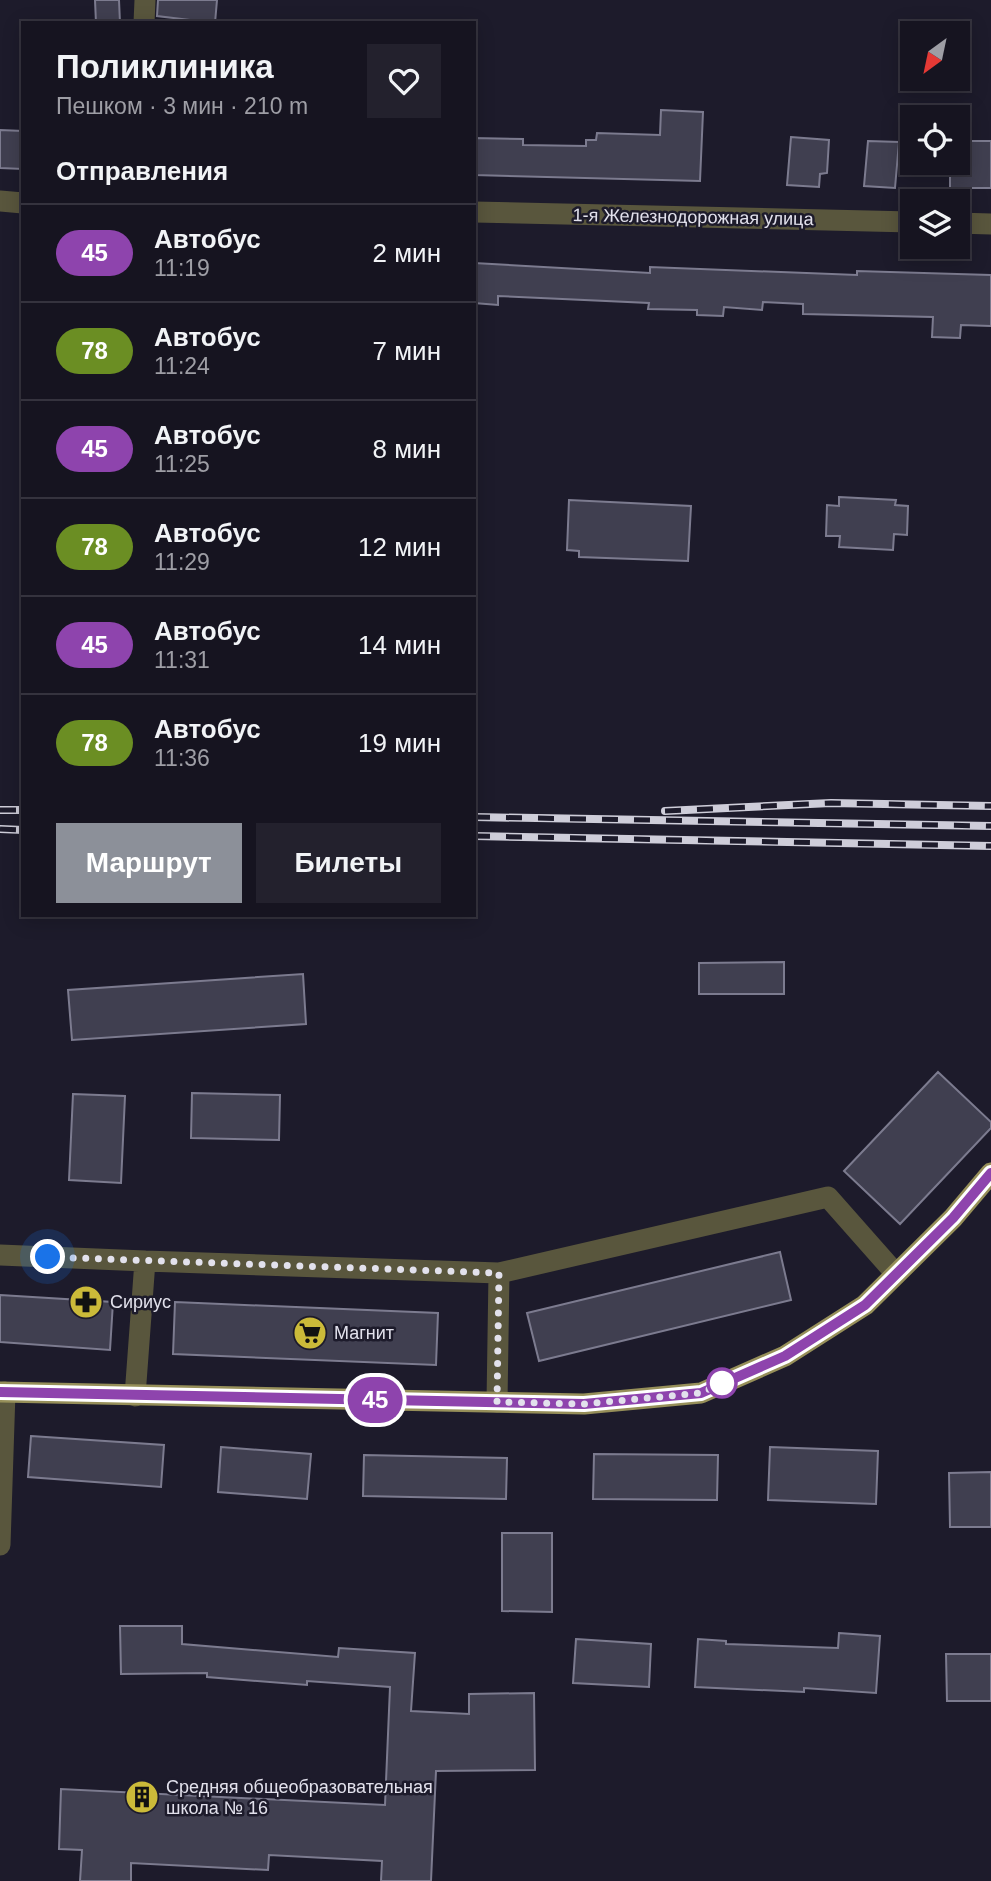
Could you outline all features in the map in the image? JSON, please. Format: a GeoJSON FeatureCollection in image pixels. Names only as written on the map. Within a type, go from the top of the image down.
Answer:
{"type":"FeatureCollection","features":[{"type":"Feature","properties":{"kind":"main road"},"geometry":{"type":"LineString","coordinates":[[3,1392],[584,1404],[701,1393],[785,1356],[865,1305],[983,1195],[991,1173]]}},
{"type":"Feature","properties":{"kind":"street"},"geometry":{"type":"LineString","coordinates":[[144,21],[145,0]]}},
{"type":"Feature","properties":{"kind":"street"},"geometry":{"type":"LineString","coordinates":[[0,201],[21,202]]}},
{"type":"Feature","properties":{"kind":"street","name":"1-я Железнодорожная улица"},"geometry":{"type":"LineString","coordinates":[[476,212],[900,222]]}},
{"type":"Feature","properties":{"kind":"street"},"geometry":{"type":"LineString","coordinates":[[970,223],[991,224]]}},
{"type":"Feature","properties":{"kind":"street"},"geometry":{"type":"LineString","coordinates":[[0,1255],[499,1273],[828,1197],[896,1274]]}},
{"type":"Feature","properties":{"kind":"street"},"geometry":{"type":"LineString","coordinates":[[135,1396],[145,1261]]}},
{"type":"Feature","properties":{"kind":"street"},"geometry":{"type":"LineString","coordinates":[[497,1402],[499,1273]]}},
{"type":"Feature","properties":{"kind":"street"},"geometry":{"type":"LineString","coordinates":[[0,1545],[3,1392]]}},
{"type":"Feature","properties":{"kind":"building"},"geometry":{"type":"Polygon","coordinates":[[[95,0],[119,0],[120,21],[96,21],[95,0]]]}},
{"type":"Feature","properties":{"kind":"building"},"geometry":{"type":"Polygon","coordinates":[[[158,0],[217,0],[215,21],[157,16],[158,0]]]}},
{"type":"Feature","properties":{"kind":"building"},"geometry":{"type":"Polygon","coordinates":[[[661,110],[703,112],[700,181],[476,175],[476,138],[523,139],[523,145],[586,146],[586,140],[596,140],[597,133],[660,135],[661,110]]]}},
{"type":"Feature","properties":{"kind":"building"},"geometry":{"type":"Polygon","coordinates":[[[0,130],[21,131],[21,169],[0,168],[0,130]]]}},
{"type":"Feature","properties":{"kind":"building"},"geometry":{"type":"Polygon","coordinates":[[[791,137],[829,140],[827,173],[820,174],[819,187],[787,185],[791,137]]]}},
{"type":"Feature","properties":{"kind":"building"},"geometry":{"type":"Polygon","coordinates":[[[868,141],[899,142],[895,188],[864,186],[868,141]]]}},
{"type":"Feature","properties":{"kind":"building"},"geometry":{"type":"Polygon","coordinates":[[[970,141],[991,141],[991,188],[950,188],[950,175],[970,175],[970,141]]]}},
{"type":"Feature","properties":{"kind":"building"},"geometry":{"type":"Polygon","coordinates":[[[476,263],[650,273],[650,267],[857,275],[857,271],[991,275],[991,326],[961,325],[960,338],[932,337],[933,317],[803,314],[803,304],[763,302],[762,310],[724,307],[723,316],[697,315],[697,310],[648,309],[649,303],[498,296],[498,305],[476,303],[476,263]]]}},
{"type":"Feature","properties":{"kind":"building"},"geometry":{"type":"Polygon","coordinates":[[[839,497],[896,500],[895,505],[908,506],[907,535],[894,534],[893,550],[839,547],[840,536],[826,536],[827,505],[839,506],[839,497]]]}},
{"type":"Feature","properties":{"kind":"building"},"geometry":{"type":"Polygon","coordinates":[[[569,500],[691,506],[688,561],[579,557],[579,551],[567,550],[569,500]]]}},
{"type":"Feature","properties":{"kind":"building"},"geometry":{"type":"Polygon","coordinates":[[[784,962],[784,994],[699,994],[699,963],[784,962]]]}},
{"type":"Feature","properties":{"kind":"building"},"geometry":{"type":"Polygon","coordinates":[[[303,974],[306,1024],[72,1040],[68,990],[303,974]]]}},
{"type":"Feature","properties":{"kind":"building"},"geometry":{"type":"Polygon","coordinates":[[[938,1072],[991,1122],[991,1128],[900,1224],[844,1171],[938,1072]]]}},
{"type":"Feature","properties":{"kind":"building"},"geometry":{"type":"Polygon","coordinates":[[[192,1093],[280,1095],[279,1140],[191,1138],[192,1093]]]}},
{"type":"Feature","properties":{"kind":"building"},"geometry":{"type":"Polygon","coordinates":[[[73,1094],[125,1096],[121,1183],[69,1180],[73,1094]]]}},
{"type":"Feature","properties":{"kind":"building"},"geometry":{"type":"Polygon","coordinates":[[[780,1252],[791,1300],[539,1361],[527,1313],[780,1252]]]}},
{"type":"Feature","properties":{"kind":"building"},"geometry":{"type":"Polygon","coordinates":[[[0,1295],[113,1302],[110,1350],[0,1342],[0,1295]]]}},
{"type":"Feature","properties":{"kind":"building"},"geometry":{"type":"Polygon","coordinates":[[[175,1302],[438,1313],[436,1365],[173,1354],[175,1302]]]}},
{"type":"Feature","properties":{"kind":"building"},"geometry":{"type":"Polygon","coordinates":[[[31,1436],[164,1445],[161,1487],[28,1477],[31,1436]]]}},
{"type":"Feature","properties":{"kind":"building"},"geometry":{"type":"Polygon","coordinates":[[[221,1447],[311,1454],[307,1499],[218,1492],[221,1447]]]}},
{"type":"Feature","properties":{"kind":"building"},"geometry":{"type":"Polygon","coordinates":[[[770,1447],[878,1451],[876,1504],[768,1500],[770,1447]]]}},
{"type":"Feature","properties":{"kind":"building"},"geometry":{"type":"Polygon","coordinates":[[[594,1454],[718,1455],[717,1500],[593,1499],[594,1454]]]}},
{"type":"Feature","properties":{"kind":"building"},"geometry":{"type":"Polygon","coordinates":[[[364,1455],[507,1458],[506,1499],[363,1496],[364,1455]]]}},
{"type":"Feature","properties":{"kind":"building"},"geometry":{"type":"Polygon","coordinates":[[[991,1472],[991,1527],[950,1527],[949,1473],[991,1472]]]}},
{"type":"Feature","properties":{"kind":"building"},"geometry":{"type":"Polygon","coordinates":[[[502,1533],[552,1533],[552,1612],[502,1611],[502,1533]]]}},
{"type":"Feature","properties":{"kind":"building","name":"Средняя общеобразовательная школа № 16"},"geometry":{"type":"Polygon","coordinates":[[[120,1626],[182,1626],[182,1644],[338,1657],[339,1648],[415,1653],[411,1711],[469,1714],[469,1694],[534,1693],[535,1770],[436,1771],[431,1881],[381,1881],[382,1861],[269,1855],[268,1870],[131,1863],[131,1881],[80,1881],[82,1850],[59,1849],[61,1789],[385,1805],[390,1687],[307,1681],[307,1685],[207,1677],[207,1673],[121,1674],[120,1626]]]}},
{"type":"Feature","properties":{"kind":"building"},"geometry":{"type":"Polygon","coordinates":[[[839,1633],[880,1636],[876,1693],[804,1688],[804,1692],[695,1687],[698,1639],[726,1641],[726,1644],[838,1648],[839,1633]]]}},
{"type":"Feature","properties":{"kind":"building"},"geometry":{"type":"Polygon","coordinates":[[[576,1639],[651,1644],[649,1687],[573,1683],[576,1639]]]}},
{"type":"Feature","properties":{"kind":"building"},"geometry":{"type":"Polygon","coordinates":[[[946,1654],[991,1654],[991,1701],[947,1701],[946,1654]]]}},
{"type":"Feature","properties":{"kind":"railway"},"geometry":{"type":"LineString","coordinates":[[665,811],[831,803],[991,806]]}},
{"type":"Feature","properties":{"kind":"railway"},"geometry":{"type":"LineString","coordinates":[[0,810],[21,810]]}},
{"type":"Feature","properties":{"kind":"railway"},"geometry":{"type":"LineString","coordinates":[[476,817],[991,826]]}},
{"type":"Feature","properties":{"kind":"railway"},"geometry":{"type":"LineString","coordinates":[[0,829],[21,830]]}},
{"type":"Feature","properties":{"kind":"railway"},"geometry":{"type":"LineString","coordinates":[[476,836],[991,846]]}},
{"type":"Feature","properties":{"kind":"bus line","name":"45"},"geometry":{"type":"LineString","coordinates":[[0,1392],[584,1404],[701,1393],[785,1356],[865,1305],[953,1218],[991,1173]]}},
{"type":"Feature","properties":{"kind":"place","name":"Сириус"},"geometry":{"type":"Point","coordinates":[86,1302]}},
{"type":"Feature","properties":{"kind":"place","name":"Магнит"},"geometry":{"type":"Point","coordinates":[310,1333]}},
{"type":"Feature","properties":{"kind":"place","name":"Средняя общеобразовательная школа № 16"},"geometry":{"type":"Point","coordinates":[142,1797]}},
{"type":"Feature","properties":{"kind":"route"},"geometry":{"type":"LineString","coordinates":[[48,1257],[499,1273],[497,1402],[584,1404],[701,1393],[722,1383]]}}]}
